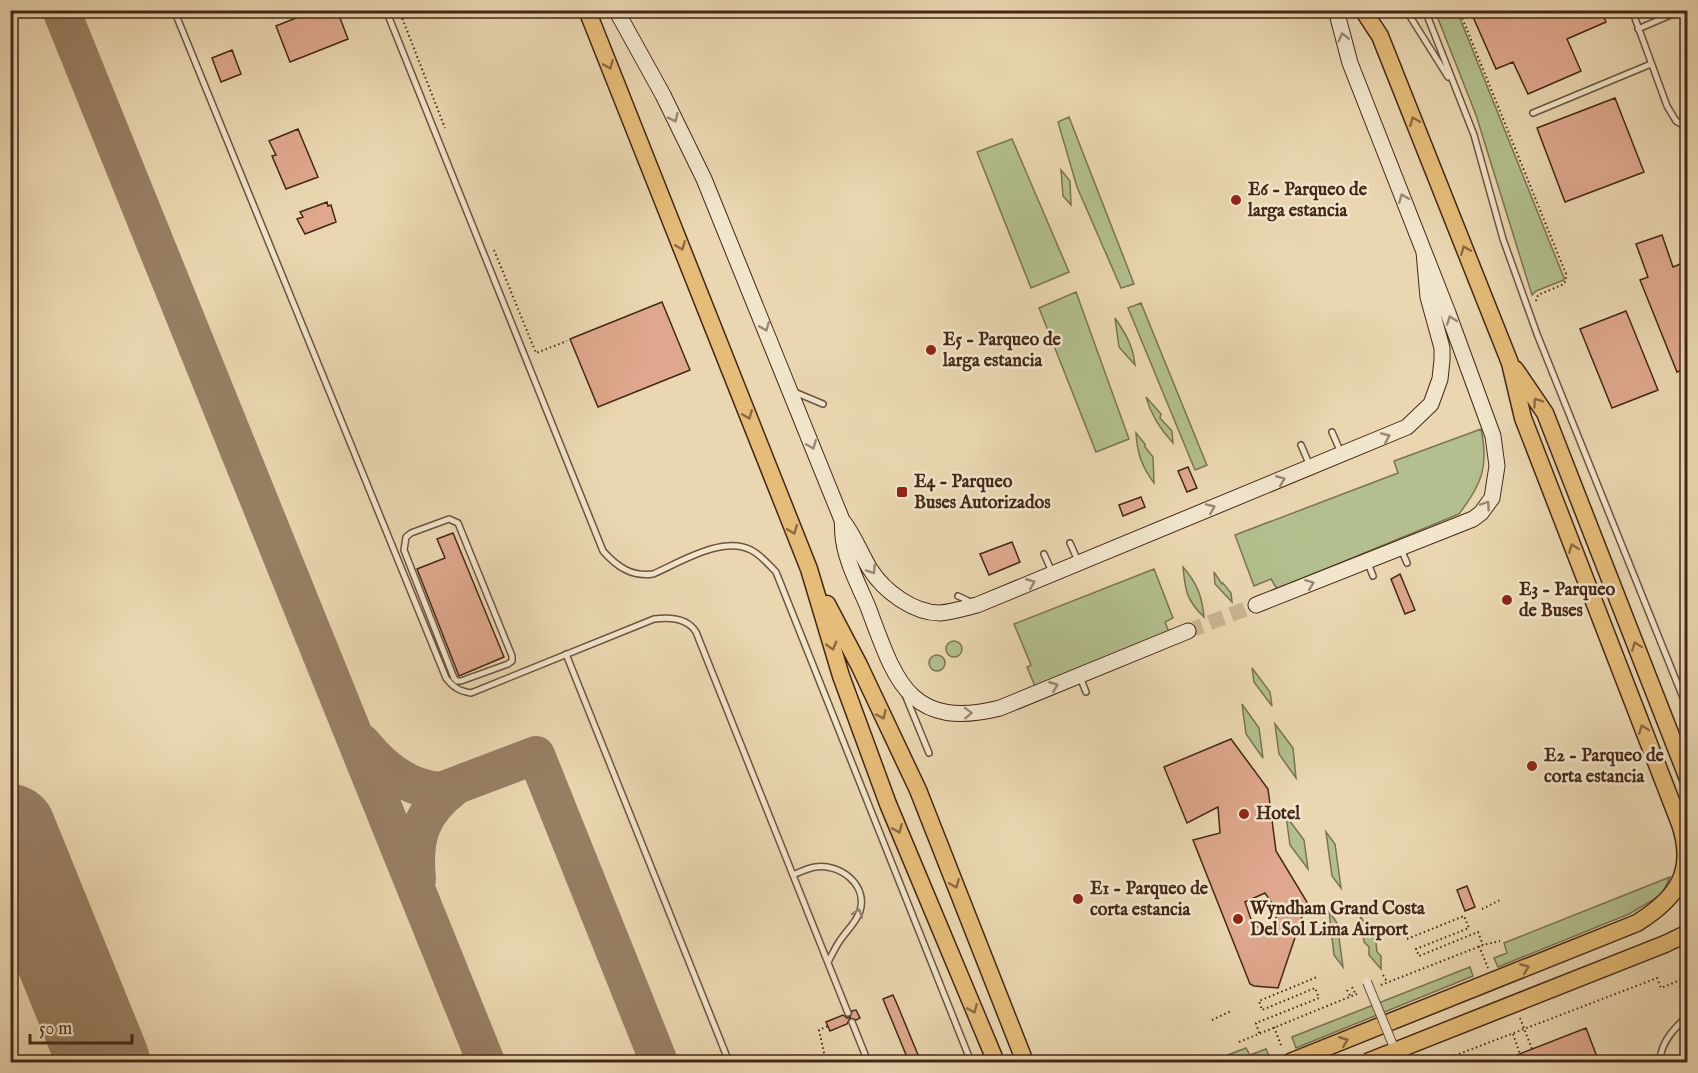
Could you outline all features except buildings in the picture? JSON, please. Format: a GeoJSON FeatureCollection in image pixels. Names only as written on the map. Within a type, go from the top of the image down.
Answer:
{"type":"FeatureCollection","features":[{"type":"Feature","properties":{"kind":"main road"},"geometry":{"type":"LineString","coordinates":[[587,10],[809,569],[841,676],[884,793],[996,1062]]}},
{"type":"Feature","properties":{"kind":"main road"},"geometry":{"type":"LineString","coordinates":[[616,10],[663,95],[704,179],[842,520],[844,544],[887,659],[902,687],[919,701],[938,710],[956,714],[979,713],[1000,708],[1188,631]]}},
{"type":"Feature","properties":{"kind":"main road"},"geometry":{"type":"LineString","coordinates":[[1256,605],[1367,562],[1404,556],[1473,519],[1481,513],[1491,498],[1497,474],[1497,456],[1493,436],[1350,63],[1336,10]]}},
{"type":"Feature","properties":{"kind":"main road"},"geometry":{"type":"LineString","coordinates":[[1287,1057],[1637,923],[1665,904],[1680,881],[1686,852],[1684,831],[1523,418],[1510,363],[1380,36],[1362,10]]}},
{"type":"Feature","properties":{"kind":"main road"},"geometry":{"type":"LineString","coordinates":[[842,520],[854,535],[874,574],[898,598],[915,607],[937,613],[951,612],[977,605],[1407,427],[1431,405],[1440,379],[1442,348],[1428,297],[1424,252]]}},
{"type":"Feature","properties":{"kind":"main road"},"geometry":{"type":"LineString","coordinates":[[1510,363],[1545,413],[1688,779]]}},
{"type":"Feature","properties":{"kind":"main road"},"geometry":{"type":"LineString","coordinates":[[809,569],[859,665],[918,790],[1025,1062]]}},
{"type":"Feature","properties":{"kind":"main road"},"geometry":{"type":"LineString","coordinates":[[1367,1062],[1688,935]]}},
{"type":"Feature","properties":{"kind":"street"},"geometry":{"type":"LineString","coordinates":[[1367,982],[1397,1061]]}},
{"type":"Feature","properties":{"kind":"lane"},"geometry":{"type":"LineString","coordinates":[[174,10],[446,678],[452,686],[462,692],[471,693],[654,619],[668,618],[689,623],[696,632],[848,1013]]}},
{"type":"Feature","properties":{"kind":"lane"},"geometry":{"type":"LineString","coordinates":[[386,10],[603,551],[619,566],[642,576],[653,574],[720,546],[734,546],[750,549],[776,572],[970,1062]]}},
{"type":"Feature","properties":{"kind":"lane"},"geometry":{"type":"LineString","coordinates":[[1406,10],[1455,88]]}},
{"type":"Feature","properties":{"kind":"lane"},"geometry":{"type":"LineString","coordinates":[[1425,10],[1474,135],[1503,239],[1537,334],[1688,710]]}},
{"type":"Feature","properties":{"kind":"lane"},"geometry":{"type":"LineString","coordinates":[[1632,10],[1667,106],[1676,121],[1688,128]]}},
{"type":"Feature","properties":{"kind":"lane"},"geometry":{"type":"LineString","coordinates":[[1638,29],[1682,10]]}},
{"type":"Feature","properties":{"kind":"lane"},"geometry":{"type":"LineString","coordinates":[[1533,113],[1651,64]]}},
{"type":"Feature","properties":{"kind":"lane"},"geometry":{"type":"LineString","coordinates":[[791,391],[823,404]]}},
{"type":"Feature","properties":{"kind":"lane"},"geometry":{"type":"LineString","coordinates":[[1332,432],[1341,455]]}},
{"type":"Feature","properties":{"kind":"lane"},"geometry":{"type":"LineString","coordinates":[[1301,444],[1311,468]]}},
{"type":"Feature","properties":{"kind":"lane"},"geometry":{"type":"LineString","coordinates":[[449,519],[454,520],[458,523],[512,661],[457,681],[426,608],[405,556],[406,537],[449,519]]}},
{"type":"Feature","properties":{"kind":"lane"},"geometry":{"type":"LineString","coordinates":[[1070,543],[1079,563]]}},
{"type":"Feature","properties":{"kind":"lane"},"geometry":{"type":"LineString","coordinates":[[1044,554],[1052,574]]}},
{"type":"Feature","properties":{"kind":"lane"},"geometry":{"type":"LineString","coordinates":[[1367,562],[1373,576]]}},
{"type":"Feature","properties":{"kind":"lane"},"geometry":{"type":"LineString","coordinates":[[958,596],[977,605]]}},
{"type":"Feature","properties":{"kind":"lane"},"geometry":{"type":"LineString","coordinates":[[418,611],[426,608]]}},
{"type":"Feature","properties":{"kind":"lane"},"geometry":{"type":"LineString","coordinates":[[566,654],[729,1062]]}},
{"type":"Feature","properties":{"kind":"lane"},"geometry":{"type":"LineString","coordinates":[[1079,676],[1086,692]]}},
{"type":"Feature","properties":{"kind":"lane"},"geometry":{"type":"LineString","coordinates":[[902,687],[929,753]]}},
{"type":"Feature","properties":{"kind":"lane"},"geometry":{"type":"LineString","coordinates":[[793,875],[814,867],[823,867],[846,874],[858,885],[861,892],[861,908],[858,917],[840,940],[828,962]]}},
{"type":"Feature","properties":{"kind":"lane"},"geometry":{"type":"LineString","coordinates":[[1417,1050],[1675,945],[1688,935]]}},
{"type":"Feature","properties":{"kind":"lane"},"geometry":{"type":"LineString","coordinates":[[1660,1062],[1664,1043],[1674,1028],[1688,1016]]}},
{"type":"Feature","properties":{"kind":"lane"},"geometry":{"type":"LineString","coordinates":[[852,1022],[868,1062]]}},
{"type":"Feature","properties":{"kind":"lane"},"geometry":{"type":"LineString","coordinates":[[1397,1061],[1406,1054]]}},
{"type":"Feature","properties":{"kind":"path"},"geometry":{"type":"LineString","coordinates":[[399,10],[448,136]]}},
{"type":"Feature","properties":{"kind":"path"},"geometry":{"type":"LineString","coordinates":[[1459,10],[1566,274],[1564,284],[1538,295],[1535,299],[1537,306]]}},
{"type":"Feature","properties":{"kind":"path"},"geometry":{"type":"LineString","coordinates":[[492,245],[536,353],[567,341]]}},
{"type":"Feature","properties":{"kind":"path"},"geometry":{"type":"LineString","coordinates":[[1164,894],[1183,887]]}},
{"type":"Feature","properties":{"kind":"path"},"geometry":{"type":"LineString","coordinates":[[1482,909],[1502,899]]}},
{"type":"Feature","properties":{"kind":"path"},"geometry":{"type":"LineString","coordinates":[[1407,939],[1464,916],[1469,928],[1416,949],[1419,956],[1478,932],[1483,945],[1500,941]]}},
{"type":"Feature","properties":{"kind":"path"},"geometry":{"type":"LineString","coordinates":[[1479,946],[1489,971]]}},
{"type":"Feature","properties":{"kind":"path"},"geometry":{"type":"LineString","coordinates":[[1383,975],[1387,982]]}},
{"type":"Feature","properties":{"kind":"path"},"geometry":{"type":"LineString","coordinates":[[1438,1062],[1657,978],[1661,988],[1688,977]]}},
{"type":"Feature","properties":{"kind":"path"},"geometry":{"type":"LineString","coordinates":[[1239,1042],[1259,1033],[1256,1023],[1319,998],[1315,988],[1262,1010],[1259,1001],[1317,978]]}},
{"type":"Feature","properties":{"kind":"path"},"geometry":{"type":"LineString","coordinates":[[1352,987],[1356,994]]}},
{"type":"Feature","properties":{"kind":"path"},"geometry":{"type":"LineString","coordinates":[[1347,990],[1351,997]]}},
{"type":"Feature","properties":{"kind":"path"},"geometry":{"type":"LineString","coordinates":[[1515,1004],[1532,1049]]}},
{"type":"Feature","properties":{"kind":"path"},"geometry":{"type":"LineString","coordinates":[[1212,1020],[1231,1011]]}},
{"type":"Feature","properties":{"kind":"path"},"geometry":{"type":"LineString","coordinates":[[826,1062],[819,1029],[828,1026]]}},
{"type":"Feature","properties":{"kind":"path"},"geometry":{"type":"LineString","coordinates":[[1274,1027],[1287,1057]]}},
{"type":"Feature","properties":{"kind":"path"},"geometry":{"type":"LineString","coordinates":[[1513,1033],[1520,1053]]}},
{"type":"Feature","properties":{"kind":"green space"},"geometry":{"type":"Polygon","coordinates":[[[1435,11],[1457,11],[1564,278],[1532,295],[1476,115],[1435,11]]]}},
{"type":"Feature","properties":{"kind":"green space"},"geometry":{"type":"Polygon","coordinates":[[[1069,117],[1134,284],[1121,288],[1077,187],[1058,122],[1069,117]]]}},
{"type":"Feature","properties":{"kind":"green space"},"geometry":{"type":"Polygon","coordinates":[[[1012,139],[1069,272],[1031,288],[977,152],[1012,139]]]}},
{"type":"Feature","properties":{"kind":"green space"},"geometry":{"type":"Polygon","coordinates":[[[1061,170],[1070,181],[1071,205],[1063,196],[1061,170]]]}},
{"type":"Feature","properties":{"kind":"green space"},"geometry":{"type":"Polygon","coordinates":[[[1076,292],[1129,439],[1096,452],[1039,308],[1076,292]]]}},
{"type":"Feature","properties":{"kind":"green space"},"geometry":{"type":"Polygon","coordinates":[[[1141,303],[1207,465],[1195,470],[1128,308],[1141,303]]]}},
{"type":"Feature","properties":{"kind":"green space"},"geometry":{"type":"Polygon","coordinates":[[[1115,318],[1128,340],[1135,365],[1119,347],[1115,318]]]}},
{"type":"Feature","properties":{"kind":"green space"},"geometry":{"type":"Polygon","coordinates":[[[1146,397],[1172,431],[1173,443],[1156,422],[1146,397]]]}},
{"type":"Feature","properties":{"kind":"green space"},"geometry":{"type":"Polygon","coordinates":[[[1481,429],[1484,454],[1482,474],[1459,514],[1277,589],[1271,579],[1254,586],[1235,535],[1398,473],[1394,461],[1481,429]]]}},
{"type":"Feature","properties":{"kind":"green space"},"geometry":{"type":"Polygon","coordinates":[[[1136,433],[1153,457],[1154,483],[1141,460],[1136,433]]]}},
{"type":"Feature","properties":{"kind":"green space"},"geometry":{"type":"Polygon","coordinates":[[[1183,567],[1198,590],[1204,617],[1193,605],[1188,594],[1183,567]]]}},
{"type":"Feature","properties":{"kind":"green space"},"geometry":{"type":"Polygon","coordinates":[[[1154,569],[1173,618],[1165,622],[1169,632],[1035,686],[1027,667],[1031,665],[1014,624],[1154,569]]]}},
{"type":"Feature","properties":{"kind":"green space"},"geometry":{"type":"Polygon","coordinates":[[[1214,572],[1231,593],[1232,602],[1215,584],[1214,572]]]}},
{"type":"Feature","properties":{"kind":"green space"},"geometry":{"type":"Polygon","coordinates":[[[951,641],[957,641],[962,649],[960,655],[951,657],[946,652],[946,646],[951,641]]]}},
{"type":"Feature","properties":{"kind":"green space"},"geometry":{"type":"Polygon","coordinates":[[[934,655],[940,655],[945,663],[943,669],[934,671],[929,666],[929,660],[934,655]]]}},
{"type":"Feature","properties":{"kind":"green space"},"geometry":{"type":"Polygon","coordinates":[[[1252,668],[1270,692],[1272,706],[1254,682],[1252,668]]]}},
{"type":"Feature","properties":{"kind":"green space"},"geometry":{"type":"Polygon","coordinates":[[[1242,704],[1259,728],[1263,758],[1246,734],[1242,704]]]}},
{"type":"Feature","properties":{"kind":"green space"},"geometry":{"type":"Polygon","coordinates":[[[1275,724],[1293,748],[1296,778],[1279,754],[1275,724]]]}},
{"type":"Feature","properties":{"kind":"green space"},"geometry":{"type":"Polygon","coordinates":[[[1286,816],[1304,840],[1308,869],[1290,845],[1286,816]]]}},
{"type":"Feature","properties":{"kind":"green space"},"geometry":{"type":"Polygon","coordinates":[[[1326,832],[1335,844],[1341,888],[1332,876],[1326,832]]]}},
{"type":"Feature","properties":{"kind":"green space"},"geometry":{"type":"Polygon","coordinates":[[[1670,877],[1658,897],[1629,914],[1498,967],[1494,958],[1507,953],[1504,943],[1670,877]]]}},
{"type":"Feature","properties":{"kind":"green space"},"geometry":{"type":"Polygon","coordinates":[[[1329,911],[1337,923],[1343,967],[1334,955],[1329,911]]]}},
{"type":"Feature","properties":{"kind":"green space"},"geometry":{"type":"Polygon","coordinates":[[[1360,915],[1376,943],[1377,952],[1381,956],[1381,969],[1369,955],[1369,947],[1364,942],[1360,915]]]}},
{"type":"Feature","properties":{"kind":"green space"},"geometry":{"type":"Polygon","coordinates":[[[1470,967],[1473,976],[1296,1048],[1292,1037],[1470,967]]]}},
{"type":"Feature","properties":{"kind":"green space"},"geometry":{"type":"Polygon","coordinates":[[[1246,1048],[1250,1055],[1266,1049],[1270,1058],[1259,1062],[1209,1062],[1246,1048]]]}},
{"type":"Feature","properties":{"kind":"taxiway"},"geometry":{"type":"LineString","coordinates":[[61,10],[486,1062]]}},
{"type":"Feature","properties":{"kind":"taxiway"},"geometry":{"type":"LineString","coordinates":[[362,743],[396,776],[417,786],[441,791],[536,755],[659,1062]]}},
{"type":"Feature","properties":{"kind":"taxiway"},"geometry":{"type":"LineString","coordinates":[[417,879],[416,851],[421,828],[433,807],[453,788]]}},
{"type":"Feature","properties":{"kind":"runway"},"geometry":{"type":"LineString","coordinates":[[10,830],[104,1062]]}},
{"type":"Feature","properties":{"kind":"tunnel"},"geometry":{"type":"LineString","coordinates":[[1188,631],[1256,605]]}},
{"type":"Feature","properties":{"kind":"place","name":"E6 - Parqueo de larga estancia"},"geometry":{"type":"Point","coordinates":[1236,200]}},
{"type":"Feature","properties":{"kind":"place","name":"E5 - Parqueo de larga estancia"},"geometry":{"type":"Point","coordinates":[931,350]}},
{"type":"Feature","properties":{"kind":"place","name":"E4 - Parqueo Buses Autorizados"},"geometry":{"type":"Point","coordinates":[902,492]}},
{"type":"Feature","properties":{"kind":"place","name":"E3 - Parqueo de Buses"},"geometry":{"type":"Point","coordinates":[1507,600]}},
{"type":"Feature","properties":{"kind":"place","name":"E2 - Parqueo de corta estancia"},"geometry":{"type":"Point","coordinates":[1532,766]}},
{"type":"Feature","properties":{"kind":"place","name":"Hotel"},"geometry":{"type":"Point","coordinates":[1244,814]}},
{"type":"Feature","properties":{"kind":"place","name":"E1 - Parqueo de corta estancia"},"geometry":{"type":"Point","coordinates":[1078,899]}},
{"type":"Feature","properties":{"kind":"place","name":"Wyndham Grand Costa Del Sol Lima Airport"},"geometry":{"type":"Point","coordinates":[1238,919]}}]}
